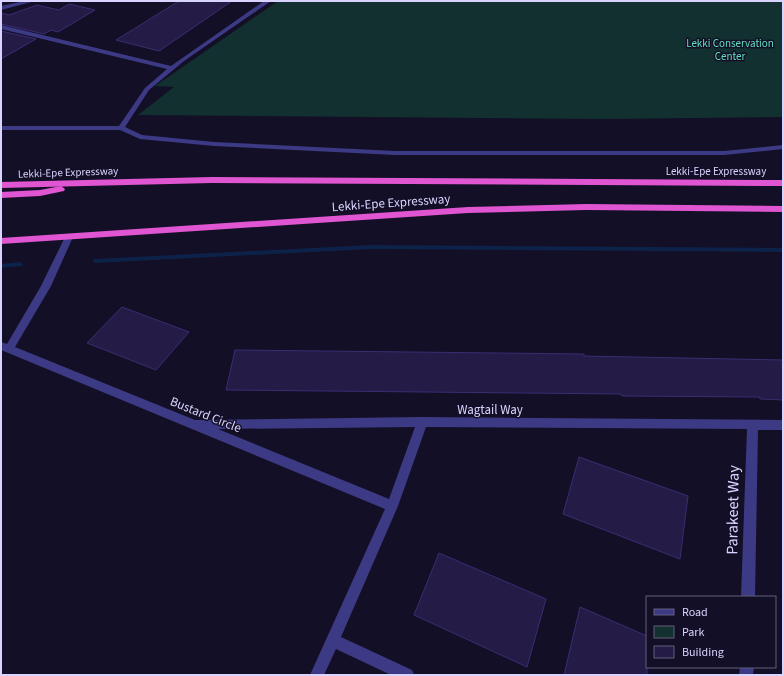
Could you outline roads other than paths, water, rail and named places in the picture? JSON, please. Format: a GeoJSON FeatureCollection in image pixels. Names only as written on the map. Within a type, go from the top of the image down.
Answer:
{"type":"FeatureCollection","features":[{"type":"Feature","properties":{"kind":"highway","name":"Lekki-Epe Expressway"},"geometry":{"type":"LineString","coordinates":[[1,185],[220,180],[783,183]]}},
{"type":"Feature","properties":{"kind":"highway"},"geometry":{"type":"LineString","coordinates":[[1,195],[40,193],[79,183]]}},
{"type":"Feature","properties":{"kind":"highway","name":"Lekki-Epe Expressway"},"geometry":{"type":"LineString","coordinates":[[2,241],[468,210],[586,207],[783,209]]}},
{"type":"Feature","properties":{"kind":"street"},"geometry":{"type":"LineString","coordinates":[[1,8],[32,1]]}},
{"type":"Feature","properties":{"kind":"street"},"geometry":{"type":"LineString","coordinates":[[121,128],[146,89],[172,68],[268,1]]}},
{"type":"Feature","properties":{"kind":"street"},"geometry":{"type":"LineString","coordinates":[[1,27],[172,68]]}},
{"type":"Feature","properties":{"kind":"street"},"geometry":{"type":"LineString","coordinates":[[1,128],[121,128],[140,137],[147,138],[214,144],[395,153],[724,153],[783,148]]}},
{"type":"Feature","properties":{"kind":"street"},"geometry":{"type":"LineString","coordinates":[[5,348],[46,286],[69,237]]}},
{"type":"Feature","properties":{"kind":"street","name":"Bustard Circle"},"geometry":{"type":"LineString","coordinates":[[5,348],[392,506]]}},
{"type":"Feature","properties":{"kind":"street"},"geometry":{"type":"LineString","coordinates":[[317,675],[392,506],[422,422]]}},
{"type":"Feature","properties":{"kind":"street","name":"Wagtail Way"},"geometry":{"type":"LineString","coordinates":[[196,425],[422,422],[783,425]]}},
{"type":"Feature","properties":{"kind":"street","name":"Parakeet Way"},"geometry":{"type":"LineString","coordinates":[[748,596],[752,424]]}},
{"type":"Feature","properties":{"kind":"street"},"geometry":{"type":"LineString","coordinates":[[332,640],[408,675]]}},
{"type":"Feature","properties":{"kind":"waterway"},"geometry":{"type":"LineString","coordinates":[[95,261],[371,247],[783,250]]}},
{"type":"Feature","properties":{"kind":"waterway"},"geometry":{"type":"LineString","coordinates":[[1,266],[20,264]]}},
{"type":"Feature","properties":{"kind":"park label","name":"Lekki Conservation Center"},"geometry":{"type":"Point","coordinates":[730,49]}}]}
